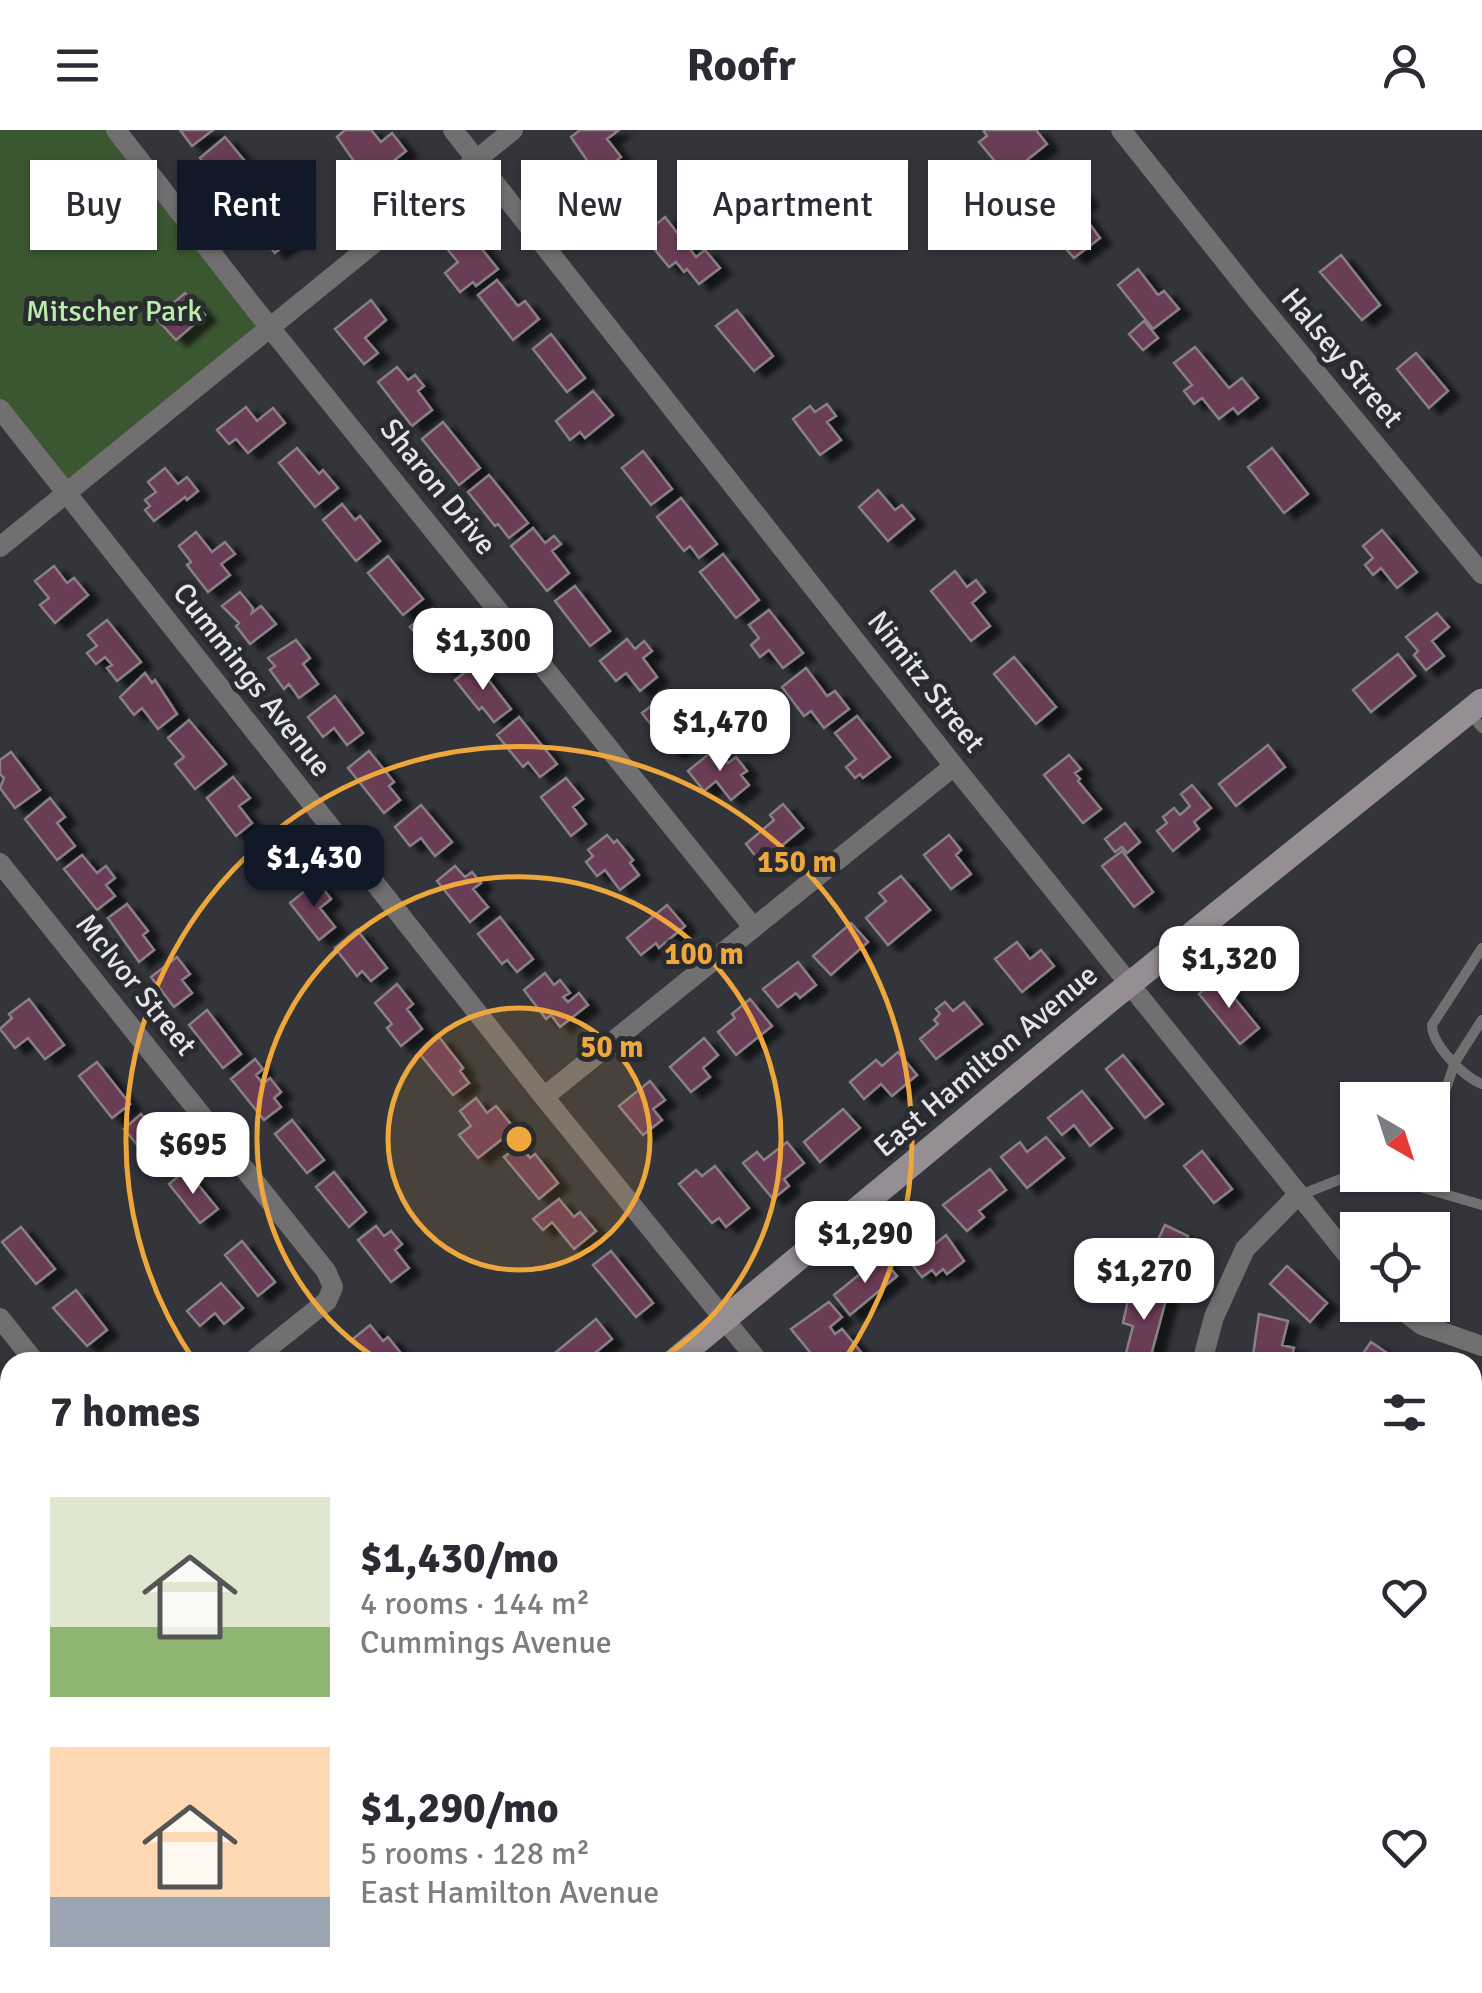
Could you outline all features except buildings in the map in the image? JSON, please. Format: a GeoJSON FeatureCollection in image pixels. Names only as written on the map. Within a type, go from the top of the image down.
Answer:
{"type":"FeatureCollection","features":[{"type":"Feature","properties":{"kind":"street","name":"Sharon Drive"},"geometry":{"type":"LineString","coordinates":[[116,130],[754,927]]}},
{"type":"Feature","properties":{"kind":"street","name":"Nimitz Street"},"geometry":{"type":"LineString","coordinates":[[452,130],[476,160]]}},
{"type":"Feature","properties":{"kind":"street"},"geometry":{"type":"LineString","coordinates":[[476,160],[513,130]]}},
{"type":"Feature","properties":{"kind":"street","name":"Halsey Street"},"geometry":{"type":"LineString","coordinates":[[1122,130],[1482,574]]}},
{"type":"Feature","properties":{"kind":"street","name":"Nimitz Street"},"geometry":{"type":"LineString","coordinates":[[501,192],[1340,1247]]}},
{"type":"Feature","properties":{"kind":"street"},"geometry":{"type":"LineString","coordinates":[[0,547],[364,250]]}},
{"type":"Feature","properties":{"kind":"street","name":"Cummings Avenue"},"geometry":{"type":"LineString","coordinates":[[0,408],[544,1097],[751,1352]]}},
{"type":"Feature","properties":{"kind":"street","name":"East Hamilton Avenue"},"geometry":{"type":"LineString","coordinates":[[685,1352],[1130,985],[1478,713]]}},
{"type":"Feature","properties":{"kind":"street"},"geometry":{"type":"LineString","coordinates":[[544,1097],[954,766]]}},
{"type":"Feature","properties":{"kind":"street","name":"McIvor Street"},"geometry":{"type":"LineString","coordinates":[[0,863],[326,1271],[333,1286],[326,1301],[263,1352]]}},
{"type":"Feature","properties":{"kind":"street"},"geometry":{"type":"LineString","coordinates":[[1205,1352],[1214,1317],[1245,1248],[1297,1196]]}},
{"type":"Feature","properties":{"kind":"street"},"geometry":{"type":"LineString","coordinates":[[0,1318],[27,1352]]}},
{"type":"Feature","properties":{"kind":"street"},"geometry":{"type":"LineString","coordinates":[[1418,1322],[1473,1351]]}},
{"type":"Feature","properties":{"kind":"lane"},"geometry":{"type":"LineString","coordinates":[[1482,948],[1432,1026],[1436,1044],[1472,1080],[1482,1084]]}},
{"type":"Feature","properties":{"kind":"lane"},"geometry":{"type":"LineString","coordinates":[[1448,1082],[1455,1062],[1482,1020]]}},
{"type":"Feature","properties":{"kind":"lane"},"geometry":{"type":"LineString","coordinates":[[1297,1196],[1340,1179]]}},
{"type":"Feature","properties":{"kind":"lane"},"geometry":{"type":"LineString","coordinates":[[1449,1192],[1482,1205]]}},
{"type":"Feature","properties":{"kind":"green space","name":"Mitscher Park"},"geometry":{"type":"Polygon","coordinates":[[[0,130],[116,130],[139,160],[30,160],[30,250],[157,250],[157,182],[177,208],[177,250],[210,250],[270,327],[66,494],[0,409],[0,130]]]}}]}
